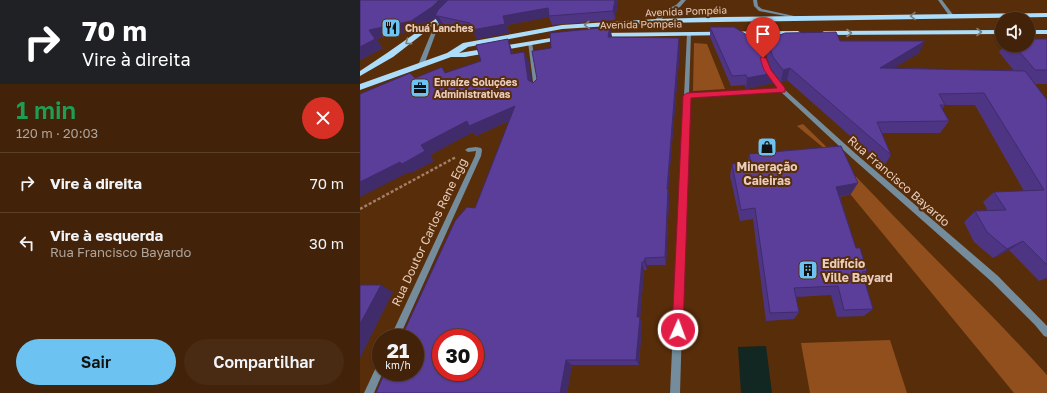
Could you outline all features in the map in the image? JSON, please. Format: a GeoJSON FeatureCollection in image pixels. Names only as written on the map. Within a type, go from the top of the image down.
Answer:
{"type":"FeatureCollection","features":[{"type":"Feature","properties":{"kind":"main road","name":"Avenida Pompéia"},"geometry":{"type":"LineString","coordinates":[[360,87],[450,55],[466,45],[562,27],[657,21],[1047,15]]}},
{"type":"Feature","properties":{"kind":"main road"},"geometry":{"type":"LineString","coordinates":[[360,74],[390,55],[442,16]]}},
{"type":"Feature","properties":{"kind":"main road"},"geometry":{"type":"LineString","coordinates":[[816,33],[995,32]]}},
{"type":"Feature","properties":{"kind":"main road"},"geometry":{"type":"LineString","coordinates":[[1035,32],[1047,32]]}},
{"type":"Feature","properties":{"kind":"main road","name":"Avenida Pompeia"},"geometry":{"type":"LineString","coordinates":[[591,35],[809,33]]}},
{"type":"Feature","properties":{"kind":"main road"},"geometry":{"type":"LineString","coordinates":[[450,55],[465,55],[530,43],[571,38]]}},
{"type":"Feature","properties":{"kind":"street"},"geometry":{"type":"LineString","coordinates":[[657,21],[665,12],[678,6],[684,0]]}},
{"type":"Feature","properties":{"kind":"street"},"geometry":{"type":"LineString","coordinates":[[755,0],[756,6],[761,10],[803,18]]}},
{"type":"Feature","properties":{"kind":"street"},"geometry":{"type":"LineString","coordinates":[[940,0],[952,16]]}},
{"type":"Feature","properties":{"kind":"street"},"geometry":{"type":"LineString","coordinates":[[420,65],[442,16]]}},
{"type":"Feature","properties":{"kind":"street"},"geometry":{"type":"LineString","coordinates":[[754,33],[762,56]]}},
{"type":"Feature","properties":{"kind":"street"},"geometry":{"type":"LineString","coordinates":[[675,393],[689,34]]}},
{"type":"Feature","properties":{"kind":"street"},"geometry":{"type":"LineString","coordinates":[[530,43],[537,90]]}},
{"type":"Feature","properties":{"kind":"street","name":"Rua Francisco Bayardo"},"geometry":{"type":"LineString","coordinates":[[765,63],[772,77],[782,90],[854,156],[995,279],[1047,333]]}},
{"type":"Feature","properties":{"kind":"street"},"geometry":{"type":"LineString","coordinates":[[687,96],[782,90]]}},
{"type":"Feature","properties":{"kind":"street","name":"Rua Doutor Carlos Rene Egg"},"geometry":{"type":"LineString","coordinates":[[398,329],[478,156],[479,150],[468,150]]}},
{"type":"Feature","properties":{"kind":"street"},"geometry":{"type":"LineString","coordinates":[[369,393],[374,381]]}},
{"type":"Feature","properties":{"kind":"path","name":"Rua Doutor Carlos Rene Egg"},"geometry":{"type":"LineString","coordinates":[[360,209],[468,150]]}},
{"type":"Feature","properties":{"kind":"shaded area"},"geometry":{"type":"Polygon","coordinates":[[[694,43],[707,44],[725,89],[693,91],[694,43]]]}},
{"type":"Feature","properties":{"kind":"shaded area"},"geometry":{"type":"Polygon","coordinates":[[[803,124],[1032,358],[1047,375],[1047,393],[1014,393],[851,195],[836,158],[797,126],[803,124]]]}},
{"type":"Feature","properties":{"kind":"shaded area"},"geometry":{"type":"Polygon","coordinates":[[[890,340],[907,393],[810,393],[801,343],[890,340]]]}},
{"type":"Feature","properties":{"kind":"water"},"geometry":{"type":"Polygon","coordinates":[[[766,346],[772,393],[741,393],[738,347],[766,346]]]}},
{"type":"Feature","properties":{"kind":"building"},"geometry":{"type":"Polygon","coordinates":[[[360,0],[439,0],[432,7],[411,21],[369,30],[375,39],[360,47],[360,0]]]}},
{"type":"Feature","properties":{"kind":"building"},"geometry":{"type":"Polygon","coordinates":[[[448,0],[615,0],[613,11],[549,16],[548,8],[503,16],[505,24],[472,30],[470,23],[435,16],[438,10],[448,0]]]}},
{"type":"Feature","properties":{"kind":"building"},"geometry":{"type":"Polygon","coordinates":[[[610,27],[608,37],[679,38],[667,189],[665,257],[645,258],[644,262],[642,262],[637,317],[640,317],[636,360],[566,360],[560,393],[376,393],[381,381],[424,381],[424,329],[405,329],[455,221],[467,207],[475,208],[515,106],[469,126],[467,121],[421,145],[425,151],[402,164],[400,162],[360,182],[360,94],[410,73],[415,78],[442,67],[445,73],[481,61],[476,45],[508,39],[511,54],[524,52],[528,80],[533,83],[537,79],[532,51],[551,48],[550,33],[610,27]]]}},
{"type":"Feature","properties":{"kind":"building"},"geometry":{"type":"Polygon","coordinates":[[[710,27],[734,27],[758,42],[764,60],[774,73],[747,78],[746,75],[732,76],[710,27]]]}},
{"type":"Feature","properties":{"kind":"building"},"geometry":{"type":"Polygon","coordinates":[[[836,32],[840,41],[925,41],[880,68],[1025,71],[1047,100],[1047,265],[1023,241],[1007,249],[987,232],[975,211],[1006,210],[994,192],[1044,190],[984,93],[939,94],[945,105],[940,105],[949,121],[877,122],[891,155],[790,68],[783,70],[773,57],[767,40],[785,33],[836,32]]]}},
{"type":"Feature","properties":{"kind":"building"},"geometry":{"type":"Polygon","coordinates":[[[1035,39],[1047,39],[1047,70],[1035,70],[1020,52],[1035,52],[1035,39]]]}},
{"type":"Feature","properties":{"kind":"building"},"geometry":{"type":"Polygon","coordinates":[[[841,146],[858,183],[836,187],[856,248],[860,248],[867,271],[862,272],[873,309],[844,310],[838,286],[794,288],[799,312],[770,313],[755,208],[741,210],[732,164],[751,162],[749,154],[841,146]]]}},
{"type":"Feature","properties":{"kind":"building"},"geometry":{"type":"Polygon","coordinates":[[[360,285],[381,285],[360,324],[360,285]]]}},
{"type":"Feature","properties":{"kind":"place","name":"Chuá Lanches"},"geometry":{"type":"Point","coordinates":[391,28]}},
{"type":"Feature","properties":{"kind":"place","name":"Enraíze Soluções Administrativas"},"geometry":{"type":"Point","coordinates":[420,88]}},
{"type":"Feature","properties":{"kind":"place","name":"Mineração Caieiras"},"geometry":{"type":"Point","coordinates":[767,147]}},
{"type":"Feature","properties":{"kind":"place","name":"Edifício Ville Bayard"},"geometry":{"type":"Point","coordinates":[808,270]}},
{"type":"Feature","properties":{"kind":"route"},"geometry":{"type":"LineString","coordinates":[[678,330],[687,96],[782,90],[767,70],[763,58]]}}]}
